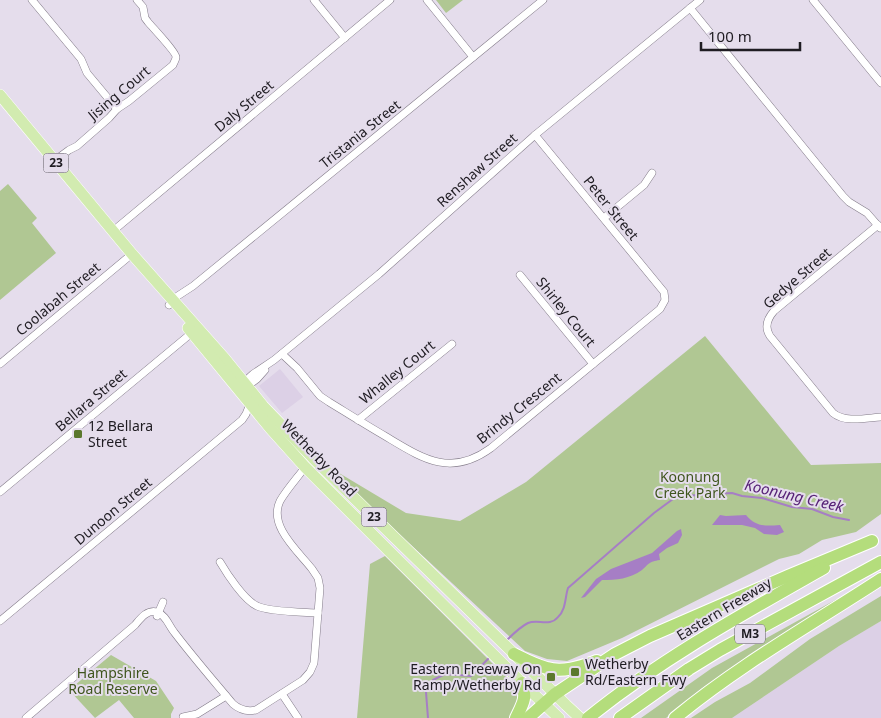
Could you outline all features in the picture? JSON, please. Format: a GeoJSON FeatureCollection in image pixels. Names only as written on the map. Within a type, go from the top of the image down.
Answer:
{"type":"FeatureCollection","features":[{"type":"Feature","properties":{"kind":"highway"},"geometry":{"type":"LineString","coordinates":[[528,718],[555,694],[616,654],[650,636],[876,539]]}},
{"type":"Feature","properties":{"kind":"highway","name":"Eastern Freeway"},"geometry":{"type":"LineString","coordinates":[[588,718],[605,704],[685,649],[737,617],[876,539]]}},
{"type":"Feature","properties":{"kind":"highway","name":"M3"},"geometry":{"type":"LineString","coordinates":[[620,718],[688,669],[881,562]]}},
{"type":"Feature","properties":{"kind":"highway"},"geometry":{"type":"LineString","coordinates":[[676,718],[736,671],[881,579]]}},
{"type":"Feature","properties":{"kind":"highway"},"geometry":{"type":"LineString","coordinates":[[514,654],[556,670],[577,667],[616,654]]}},
{"type":"Feature","properties":{"kind":"highway"},"geometry":{"type":"LineString","coordinates":[[516,718],[524,701],[525,693],[522,683]]}},
{"type":"Feature","properties":{"kind":"main road","name":"Wetherby Road"},"geometry":{"type":"LineString","coordinates":[[0,95],[195,330],[243,386],[263,406],[309,463],[522,683]]}},
{"type":"Feature","properties":{"kind":"main road","name":"Wetherby Road"},"geometry":{"type":"LineString","coordinates":[[243,386],[250,404],[260,417],[514,654]]}},
{"type":"Feature","properties":{"kind":"main road","name":"23"},"geometry":{"type":"LineString","coordinates":[[514,654],[580,718]]}},
{"type":"Feature","properties":{"kind":"main road","name":"23"},"geometry":{"type":"LineString","coordinates":[[522,683],[557,716]]}},
{"type":"Feature","properties":{"kind":"street"},"geometry":{"type":"LineString","coordinates":[[32,0],[81,59],[87,73],[117,109]]}},
{"type":"Feature","properties":{"kind":"street","name":"Jising Court"},"geometry":{"type":"LineString","coordinates":[[56,163],[117,109],[173,65],[176,58],[145,18],[143,7],[137,0]]}},
{"type":"Feature","properties":{"kind":"street"},"geometry":{"type":"LineString","coordinates":[[314,0],[345,38]]}},
{"type":"Feature","properties":{"kind":"street","name":"Daly Street"},"geometry":{"type":"LineString","coordinates":[[113,231],[390,0]]}},
{"type":"Feature","properties":{"kind":"street"},"geometry":{"type":"LineString","coordinates":[[427,0],[473,57]]}},
{"type":"Feature","properties":{"kind":"street","name":"Tristania Street"},"geometry":{"type":"LineString","coordinates":[[173,302],[543,0]]}},
{"type":"Feature","properties":{"kind":"street","name":"Renshaw Street"},"geometry":{"type":"LineString","coordinates":[[243,386],[383,270],[535,135],[700,0]]}},
{"type":"Feature","properties":{"kind":"street"},"geometry":{"type":"LineString","coordinates":[[813,0],[881,83]]}},
{"type":"Feature","properties":{"kind":"street","name":"Gedye Street"},"geometry":{"type":"LineString","coordinates":[[690,8],[843,196],[867,213],[880,227],[774,311],[768,318],[766,326],[770,336],[836,415],[846,418],[881,417]]}},
{"type":"Feature","properties":{"kind":"street","name":"Peter Street"},"geometry":{"type":"LineString","coordinates":[[535,135],[661,288],[666,298]]}},
{"type":"Feature","properties":{"kind":"street"},"geometry":{"type":"LineString","coordinates":[[604,218],[644,185],[652,172]]}},
{"type":"Feature","properties":{"kind":"street","name":"Coolabah Street"},"geometry":{"type":"LineString","coordinates":[[0,364],[132,254]]}},
{"type":"Feature","properties":{"kind":"street","name":"Shirley Court"},"geometry":{"type":"LineString","coordinates":[[520,275],[593,364]]}},
{"type":"Feature","properties":{"kind":"street","name":"Brindy Crescent"},"geometry":{"type":"LineString","coordinates":[[284,352],[324,399],[358,420],[419,456],[440,462],[463,462],[475,458],[486,451],[660,309],[666,298]]}},
{"type":"Feature","properties":{"kind":"street","name":"Bellara Street"},"geometry":{"type":"LineString","coordinates":[[0,492],[195,330]]}},
{"type":"Feature","properties":{"kind":"street","name":"Whalley Court"},"geometry":{"type":"LineString","coordinates":[[358,420],[452,344]]}},
{"type":"Feature","properties":{"kind":"street","name":"Dunoon Street"},"geometry":{"type":"LineString","coordinates":[[0,621],[242,420],[250,404]]}},
{"type":"Feature","properties":{"kind":"street"},"geometry":{"type":"LineString","coordinates":[[242,420],[260,417]]}},
{"type":"Feature","properties":{"kind":"street"},"geometry":{"type":"LineString","coordinates":[[157,614],[238,708],[250,711],[259,708],[302,680],[313,667],[315,658],[320,588],[318,578],[281,531],[277,520],[280,503],[309,463]]}},
{"type":"Feature","properties":{"kind":"street"},"geometry":{"type":"LineString","coordinates":[[220,562],[228,576],[255,606],[266,609],[318,613]]}},
{"type":"Feature","properties":{"kind":"street"},"geometry":{"type":"LineString","coordinates":[[26,718],[135,625],[157,614],[163,602]]}},
{"type":"Feature","properties":{"kind":"street"},"geometry":{"type":"LineString","coordinates":[[282,694],[298,718]]}},
{"type":"Feature","properties":{"kind":"street"},"geometry":{"type":"LineString","coordinates":[[183,716],[197,714],[226,696]]}},
{"type":"Feature","properties":{"kind":"shaded area"},"geometry":{"type":"Polygon","coordinates":[[[280,369],[303,397],[282,413],[259,386],[280,369]]]}},
{"type":"Feature","properties":{"kind":"shaded area"},"geometry":{"type":"Polygon","coordinates":[[[720,515],[746,515],[757,524],[780,525],[784,532],[777,535],[764,534],[755,528],[742,525],[712,525],[720,515]]]}},
{"type":"Feature","properties":{"kind":"shaded area"},"geometry":{"type":"Polygon","coordinates":[[[681,529],[682,535],[678,543],[659,554],[660,560],[651,562],[642,570],[628,577],[602,580],[585,597],[581,598],[596,579],[611,569],[652,553],[681,529]]]}},
{"type":"Feature","properties":{"kind":"shaded area"},"geometry":{"type":"Polygon","coordinates":[[[881,621],[881,718],[732,718],[839,646],[881,621]]]}},
{"type":"Feature","properties":{"kind":"green space"},"geometry":{"type":"Polygon","coordinates":[[[436,0],[463,0],[446,13],[436,0]]]}},
{"type":"Feature","properties":{"kind":"green space"},"geometry":{"type":"Polygon","coordinates":[[[8,184],[37,218],[32,223],[56,253],[0,300],[0,191],[8,184]]]}},
{"type":"Feature","properties":{"kind":"green space","name":"Koonung Creek Park"},"geometry":{"type":"Polygon","coordinates":[[[705,336],[811,465],[881,463],[881,514],[856,532],[822,540],[799,554],[779,559],[622,638],[567,661],[547,659],[525,651],[324,464],[406,513],[460,521],[526,482],[705,336]]]}},
{"type":"Feature","properties":{"kind":"green space"},"geometry":{"type":"Polygon","coordinates":[[[385,556],[511,682],[516,692],[517,700],[510,718],[357,718],[370,564],[385,556]]]}},
{"type":"Feature","properties":{"kind":"green space"},"geometry":{"type":"Polygon","coordinates":[[[881,596],[881,621],[839,646],[732,718],[691,718],[715,702],[750,683],[810,639],[881,596]]]}},
{"type":"Feature","properties":{"kind":"green space"},"geometry":{"type":"Polygon","coordinates":[[[837,599],[838,601],[701,689],[666,718],[641,718],[712,668],[837,599]]]}},
{"type":"Feature","properties":{"kind":"green space","name":"Hampshire Road Reserve"},"geometry":{"type":"Polygon","coordinates":[[[111,655],[156,681],[174,708],[171,718],[134,718],[119,700],[95,718],[69,690],[111,655]]]}},
{"type":"Feature","properties":{"kind":"waterway","name":"Koonung Creek"},"geometry":{"type":"LineString","coordinates":[[507,640],[528,623],[551,622],[555,620],[563,611],[568,588],[654,513],[673,499],[683,496],[732,493],[762,498],[792,507],[812,509],[833,517],[849,520]]}},
{"type":"Feature","properties":{"kind":"waterway","name":"Koonung Creek"},"geometry":{"type":"LineString","coordinates":[[428,718],[426,692],[433,680],[445,674],[471,676],[489,658]]}},
{"type":"Feature","properties":{"kind":"place","name":"12 Bellara Street"},"geometry":{"type":"Point","coordinates":[78,434]}},
{"type":"Feature","properties":{"kind":"place","name":"Wetherby Rd/Eastern Fwy"},"geometry":{"type":"Point","coordinates":[575,672]}},
{"type":"Feature","properties":{"kind":"place","name":"Eastern Freeway On Ramp/Wetherby Rd"},"geometry":{"type":"Point","coordinates":[551,677]}}]}
